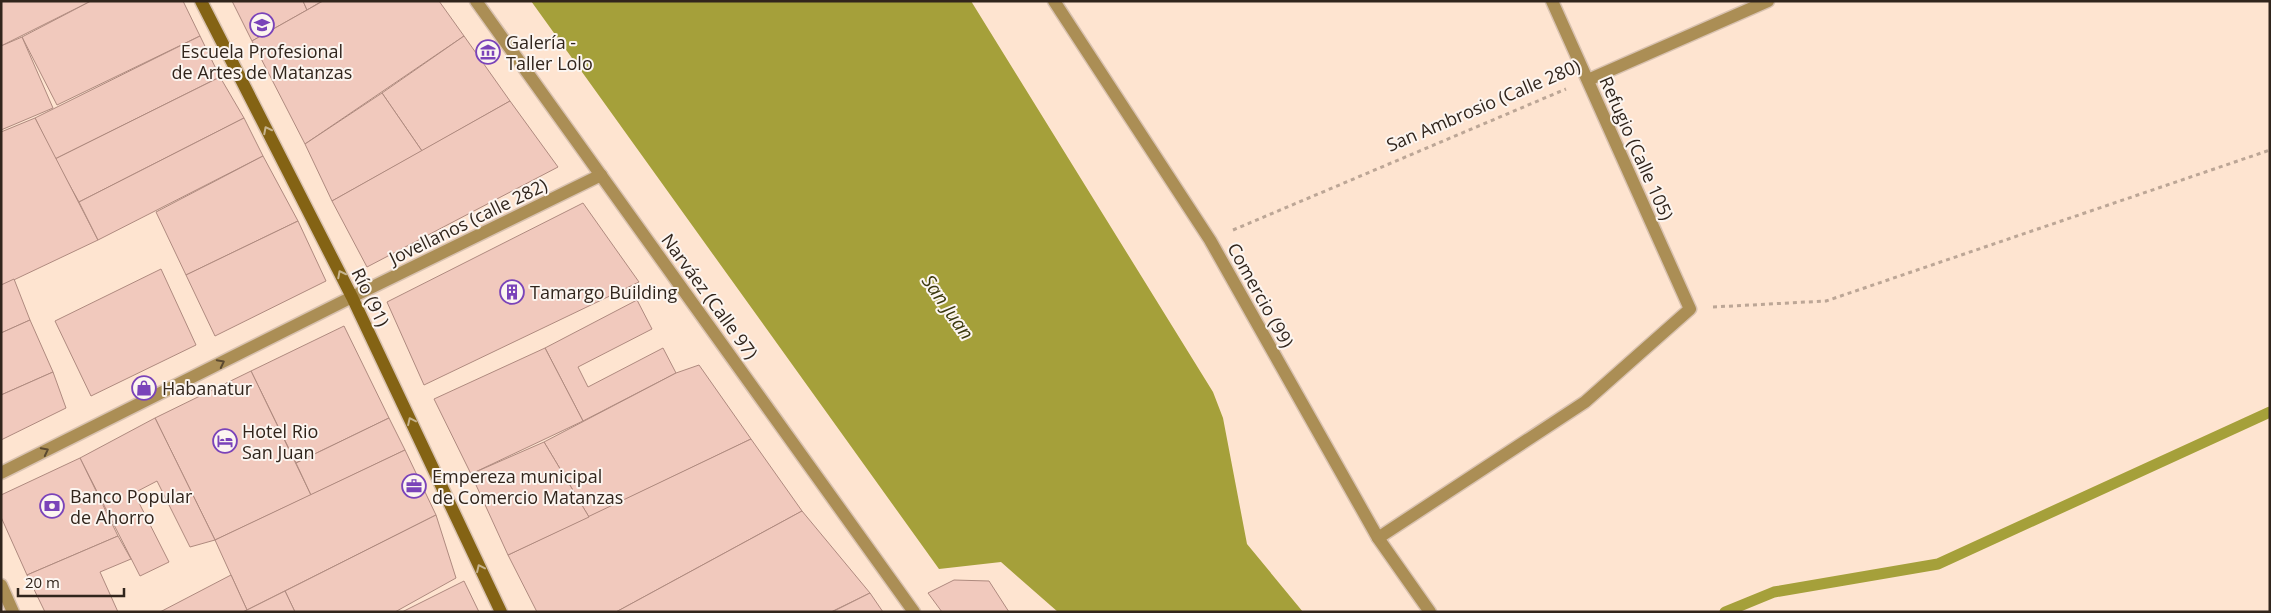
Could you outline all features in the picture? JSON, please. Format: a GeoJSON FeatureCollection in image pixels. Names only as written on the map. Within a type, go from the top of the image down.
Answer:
{"type":"FeatureCollection","features":[{"type":"Feature","properties":{"kind":"street","name":"Río (91)"},"geometry":{"type":"LineString","coordinates":[[202,1],[352,297],[501,612]]}},
{"type":"Feature","properties":{"kind":"street","name":"Narváez (Calle 97)"},"geometry":{"type":"LineString","coordinates":[[476,1],[914,612]]}},
{"type":"Feature","properties":{"kind":"street","name":"Comercio (99)"},"geometry":{"type":"LineString","coordinates":[[1054,1],[1210,240],[1378,538],[1430,612]]}},
{"type":"Feature","properties":{"kind":"street","name":"Refugio (Calle 105)"},"geometry":{"type":"LineString","coordinates":[[1552,1],[1690,308]]}},
{"type":"Feature","properties":{"kind":"street","name":"San Ambrosio (Calle 280)"},"geometry":{"type":"LineString","coordinates":[[1588,80],[1768,1]]}},
{"type":"Feature","properties":{"kind":"street","name":"Jovellanos (calle 282)"},"geometry":{"type":"LineString","coordinates":[[1,473],[601,175]]}},
{"type":"Feature","properties":{"kind":"street"},"geometry":{"type":"LineString","coordinates":[[1378,538],[1585,402],[1690,308]]}},
{"type":"Feature","properties":{"kind":"street"},"geometry":{"type":"LineString","coordinates":[[1,585],[13,612]]}},
{"type":"Feature","properties":{"kind":"path","name":"San Ambrosio (Calle 280)"},"geometry":{"type":"LineString","coordinates":[[1210,240],[1588,80]]}},
{"type":"Feature","properties":{"kind":"path"},"geometry":{"type":"LineString","coordinates":[[1690,308],[1826,301],[2270,150]]}},
{"type":"Feature","properties":{"kind":"water","name":"San Juan"},"geometry":{"type":"Polygon","coordinates":[[[531,1],[971,1],[1213,392],[1223,418],[1247,544],[1303,612],[1058,612],[1001,562],[939,569],[531,1]]]}},
{"type":"Feature","properties":{"kind":"building"},"geometry":{"type":"Polygon","coordinates":[[[1,1],[91,1],[1,46],[1,1]]]}},
{"type":"Feature","properties":{"kind":"building"},"geometry":{"type":"Polygon","coordinates":[[[91,1],[183,1],[200,36],[57,105],[22,37],[91,1]]]}},
{"type":"Feature","properties":{"kind":"building","name":"Escuela Profesional de Artes de Matanzas"},"geometry":{"type":"Polygon","coordinates":[[[232,1],[303,1],[307,10],[252,41],[232,1]]]}},
{"type":"Feature","properties":{"kind":"building"},"geometry":{"type":"Polygon","coordinates":[[[303,1],[322,1],[307,10],[303,1]]]}},
{"type":"Feature","properties":{"kind":"building"},"geometry":{"type":"Polygon","coordinates":[[[323,1],[439,1],[464,36],[305,144],[252,41],[323,1]]]}},
{"type":"Feature","properties":{"kind":"building"},"geometry":{"type":"Polygon","coordinates":[[[200,36],[220,77],[55,159],[35,118],[200,36]]]}},
{"type":"Feature","properties":{"kind":"building"},"geometry":{"type":"Polygon","coordinates":[[[464,36],[510,101],[422,151],[382,93],[464,36]]]}},
{"type":"Feature","properties":{"kind":"building"},"geometry":{"type":"Polygon","coordinates":[[[22,37],[53,108],[1,130],[1,46],[22,37]]]}},
{"type":"Feature","properties":{"kind":"building"},"geometry":{"type":"Polygon","coordinates":[[[220,77],[244,118],[79,202],[55,159],[220,77]]]}},
{"type":"Feature","properties":{"kind":"building"},"geometry":{"type":"Polygon","coordinates":[[[382,93],[422,151],[332,201],[305,144],[382,93]]]}},
{"type":"Feature","properties":{"kind":"building"},"geometry":{"type":"Polygon","coordinates":[[[510,101],[558,167],[367,267],[332,201],[510,101]]]}},
{"type":"Feature","properties":{"kind":"building"},"geometry":{"type":"Polygon","coordinates":[[[35,118],[98,240],[1,286],[1,132],[35,118]]]}},
{"type":"Feature","properties":{"kind":"building"},"geometry":{"type":"Polygon","coordinates":[[[244,118],[263,156],[98,240],[79,202],[244,118]]]}},
{"type":"Feature","properties":{"kind":"building"},"geometry":{"type":"Polygon","coordinates":[[[263,156],[298,221],[186,275],[156,212],[263,156]]]}},
{"type":"Feature","properties":{"kind":"building","name":"Tamargo Building"},"geometry":{"type":"Polygon","coordinates":[[[583,203],[639,282],[424,385],[387,302],[583,203]]]}},
{"type":"Feature","properties":{"kind":"building"},"geometry":{"type":"Polygon","coordinates":[[[298,221],[326,281],[215,336],[186,275],[298,221]]]}},
{"type":"Feature","properties":{"kind":"building"},"geometry":{"type":"Polygon","coordinates":[[[161,269],[196,345],[91,396],[55,321],[161,269]]]}},
{"type":"Feature","properties":{"kind":"building"},"geometry":{"type":"Polygon","coordinates":[[[14,279],[30,320],[1,333],[1,285],[14,279]]]}},
{"type":"Feature","properties":{"kind":"building"},"geometry":{"type":"Polygon","coordinates":[[[637,300],[652,329],[578,367],[588,387],[663,348],[676,373],[583,421],[545,348],[637,300]]]}},
{"type":"Feature","properties":{"kind":"building"},"geometry":{"type":"Polygon","coordinates":[[[30,320],[53,372],[1,395],[1,333],[30,320]]]}},
{"type":"Feature","properties":{"kind":"building"},"geometry":{"type":"Polygon","coordinates":[[[344,326],[389,418],[296,463],[251,371],[344,326]]]}},
{"type":"Feature","properties":{"kind":"building"},"geometry":{"type":"Polygon","coordinates":[[[545,348],[583,421],[471,474],[434,399],[545,348]]]}},
{"type":"Feature","properties":{"kind":"building"},"geometry":{"type":"Polygon","coordinates":[[[699,365],[751,439],[589,517],[544,442],[676,373],[699,365]]]}},
{"type":"Feature","properties":{"kind":"building","name":"Hotel Rio San Juan"},"geometry":{"type":"Polygon","coordinates":[[[251,371],[311,495],[215,540],[155,418],[251,371]]]}},
{"type":"Feature","properties":{"kind":"building"},"geometry":{"type":"Polygon","coordinates":[[[53,372],[66,408],[1,440],[1,395],[53,372]]]}},
{"type":"Feature","properties":{"kind":"building"},"geometry":{"type":"Polygon","coordinates":[[[155,418],[215,540],[190,547],[157,481],[134,493],[169,562],[140,576],[80,458],[155,418]]]}},
{"type":"Feature","properties":{"kind":"building"},"geometry":{"type":"Polygon","coordinates":[[[389,418],[405,450],[311,495],[296,463],[389,418]]]}},
{"type":"Feature","properties":{"kind":"building"},"geometry":{"type":"Polygon","coordinates":[[[751,439],[802,511],[616,612],[537,612],[508,555],[751,439]]]}},
{"type":"Feature","properties":{"kind":"building"},"geometry":{"type":"Polygon","coordinates":[[[544,442],[589,517],[508,555],[471,474],[544,442]]]}},
{"type":"Feature","properties":{"kind":"building"},"geometry":{"type":"Polygon","coordinates":[[[405,450],[436,515],[247,610],[215,540],[405,450]]]}},
{"type":"Feature","properties":{"kind":"building","name":"Banco Popular de Ahorro"},"geometry":{"type":"Polygon","coordinates":[[[80,458],[118,536],[27,575],[1,517],[1,495],[80,458]]]}},
{"type":"Feature","properties":{"kind":"building"},"geometry":{"type":"Polygon","coordinates":[[[802,511],[870,593],[831,612],[616,612],[802,511]]]}},
{"type":"Feature","properties":{"kind":"building"},"geometry":{"type":"Polygon","coordinates":[[[436,515],[456,578],[395,612],[295,612],[285,591],[436,515]]]}},
{"type":"Feature","properties":{"kind":"building"},"geometry":{"type":"Polygon","coordinates":[[[118,536],[131,559],[100,572],[118,612],[45,612],[27,575],[118,536]]]}},
{"type":"Feature","properties":{"kind":"building"},"geometry":{"type":"Polygon","coordinates":[[[231,575],[247,610],[243,612],[160,612],[231,575]]]}},
{"type":"Feature","properties":{"kind":"building"},"geometry":{"type":"Polygon","coordinates":[[[954,580],[989,581],[1009,612],[942,612],[928,593],[954,580]]]}},
{"type":"Feature","properties":{"kind":"building"},"geometry":{"type":"Polygon","coordinates":[[[464,581],[479,612],[402,612],[464,581]]]}},
{"type":"Feature","properties":{"kind":"building"},"geometry":{"type":"Polygon","coordinates":[[[285,591],[295,612],[243,612],[285,591]]]}},
{"type":"Feature","properties":{"kind":"building"},"geometry":{"type":"Polygon","coordinates":[[[870,593],[883,612],[832,612],[870,593]]]}},
{"type":"Feature","properties":{"kind":"waterway"},"geometry":{"type":"LineString","coordinates":[[1725,612],[1774,592],[1938,564],[2270,412]]}},
{"type":"Feature","properties":{"kind":"place","name":"Escuela Profesional de Artes de Matanzas"},"geometry":{"type":"Point","coordinates":[262,25]}},
{"type":"Feature","properties":{"kind":"place","name":"Galería - Taller Lolo"},"geometry":{"type":"Point","coordinates":[488,52]}},
{"type":"Feature","properties":{"kind":"place","name":"Tamargo Building"},"geometry":{"type":"Point","coordinates":[512,292]}},
{"type":"Feature","properties":{"kind":"place","name":"Habanatur"},"geometry":{"type":"Point","coordinates":[144,388]}},
{"type":"Feature","properties":{"kind":"place","name":"Hotel Rio San Juan"},"geometry":{"type":"Point","coordinates":[225,441]}},
{"type":"Feature","properties":{"kind":"place","name":"Empereza municipal de Comercio Matanzas"},"geometry":{"type":"Point","coordinates":[414,486]}},
{"type":"Feature","properties":{"kind":"place","name":"Banco Popular de Ahorro"},"geometry":{"type":"Point","coordinates":[52,506]}}]}
